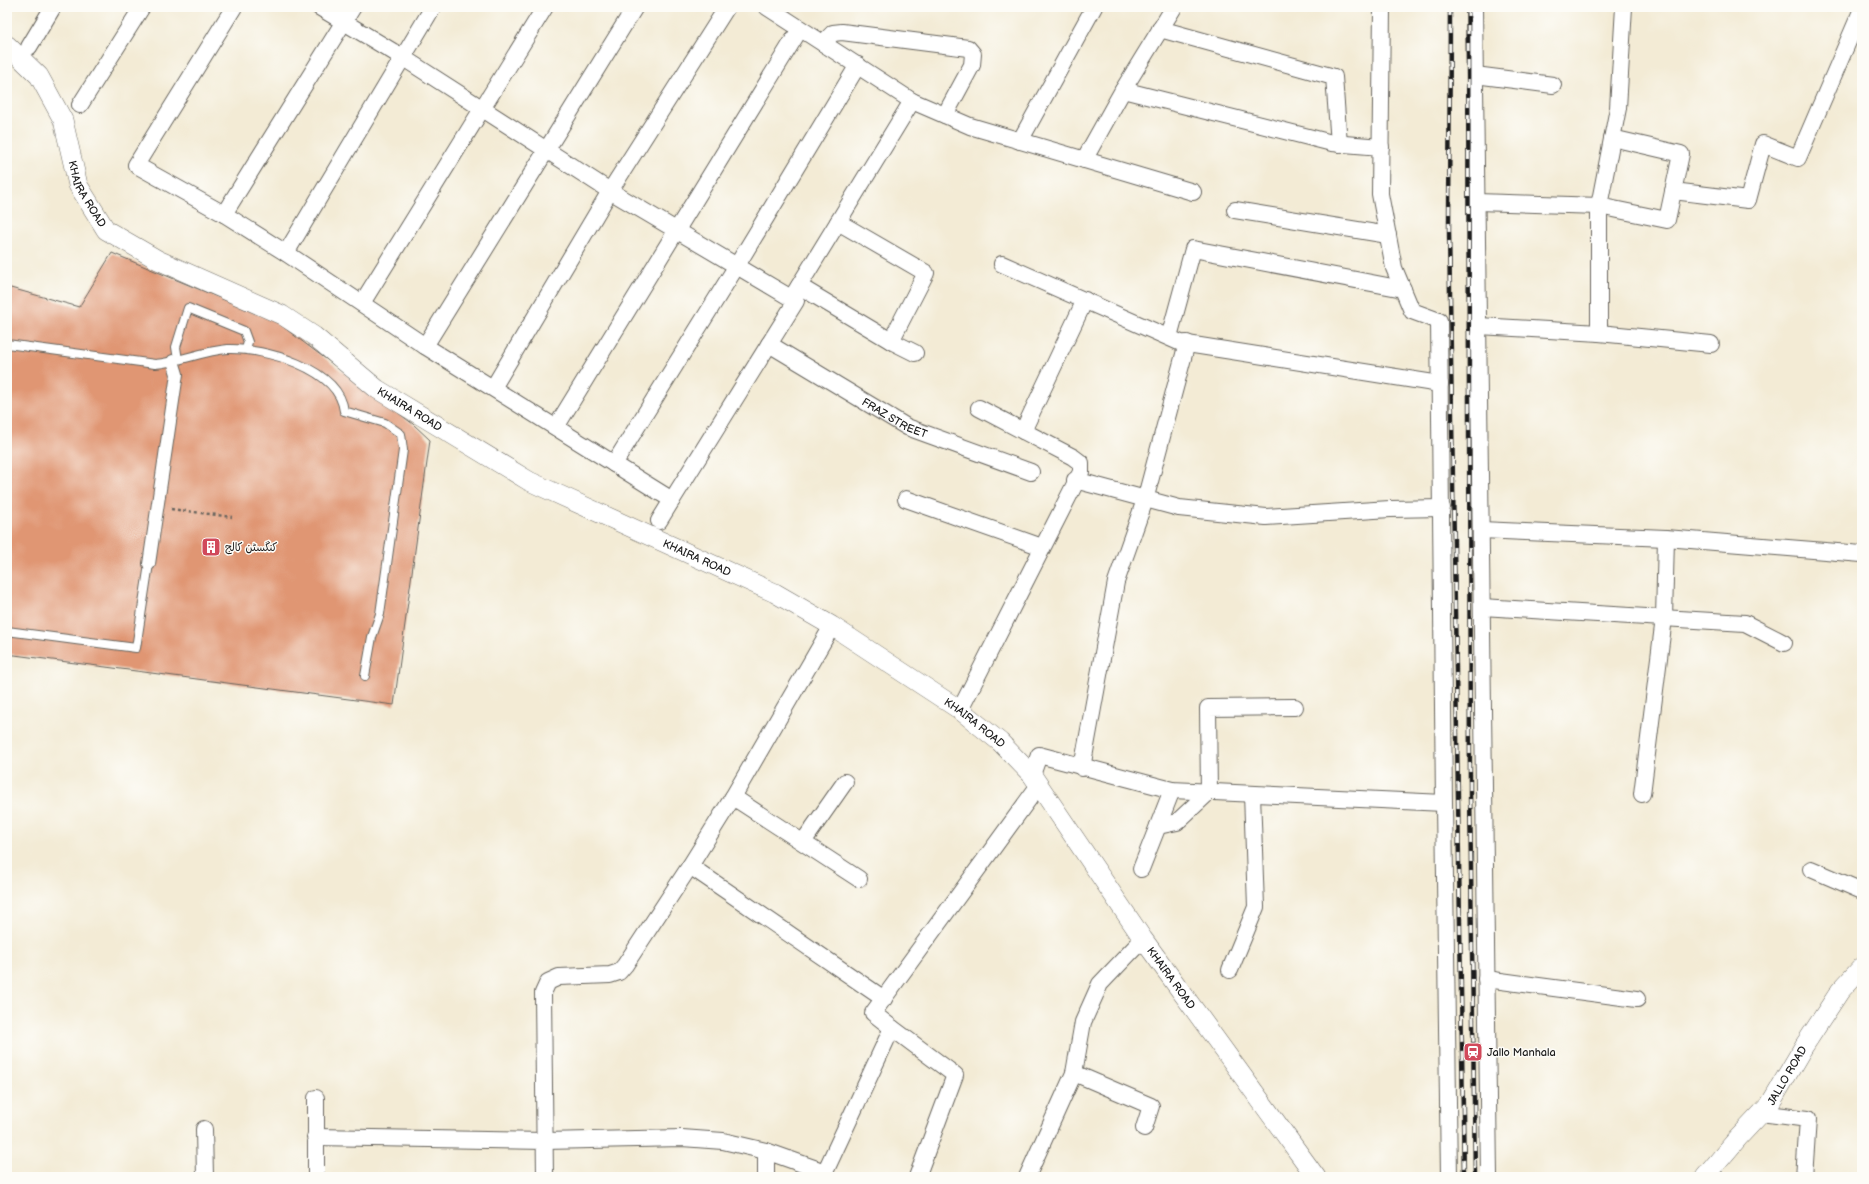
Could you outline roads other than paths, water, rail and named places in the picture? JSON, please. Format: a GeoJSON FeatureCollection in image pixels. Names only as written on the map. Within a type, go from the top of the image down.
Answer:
{"type":"FeatureCollection","features":[{"type":"Feature","properties":{"kind":"street"},"geometry":{"type":"LineString","coordinates":[[29,47],[53,7]]}},
{"type":"Feature","properties":{"kind":"street"},"geometry":{"type":"LineString","coordinates":[[80,105],[142,7]]}},
{"type":"Feature","properties":{"kind":"street"},"geometry":{"type":"LineString","coordinates":[[234,7],[136,165],[224,214],[286,252],[425,346],[672,500]]}},
{"type":"Feature","properties":{"kind":"street"},"geometry":{"type":"LineString","coordinates":[[319,7],[402,57],[545,151],[676,232],[736,267],[795,292],[915,352]]}},
{"type":"Feature","properties":{"kind":"street"},"geometry":{"type":"LineString","coordinates":[[224,214],[353,7]]}},
{"type":"Feature","properties":{"kind":"street"},"geometry":{"type":"LineString","coordinates":[[286,252],[433,7]]}},
{"type":"Feature","properties":{"kind":"street"},"geometry":{"type":"LineString","coordinates":[[362,303],[545,7]]}},
{"type":"Feature","properties":{"kind":"street"},"geometry":{"type":"LineString","coordinates":[[425,346],[635,7]]}},
{"type":"Feature","properties":{"kind":"street"},"geometry":{"type":"LineString","coordinates":[[493,388],[610,191],[727,7]]}},
{"type":"Feature","properties":{"kind":"street"},"geometry":{"type":"LineString","coordinates":[[767,7],[912,101],[970,126],[1193,192]]}},
{"type":"Feature","properties":{"kind":"street"},"geometry":{"type":"LineString","coordinates":[[1020,141],[1094,7]]}},
{"type":"Feature","properties":{"kind":"street"},"geometry":{"type":"LineString","coordinates":[[1084,160],[1122,90],[1174,7]]}},
{"type":"Feature","properties":{"kind":"street"},"geometry":{"type":"LineString","coordinates":[[1382,7],[1380,194],[1394,268],[1412,311],[1439,321],[1449,1177]]}},
{"type":"Feature","properties":{"kind":"street"},"geometry":{"type":"LineString","coordinates":[[1474,7],[1489,1177]]}},
{"type":"Feature","properties":{"kind":"street"},"geometry":{"type":"LineString","coordinates":[[1599,333],[1599,206],[1618,108],[1624,7]]}},
{"type":"Feature","properties":{"kind":"street"},"geometry":{"type":"LineString","coordinates":[[1673,191],[1748,200],[1763,144],[1798,158],[1862,9]]}},
{"type":"Feature","properties":{"kind":"street"},"geometry":{"type":"LineString","coordinates":[[556,427],[800,28]]}},
{"type":"Feature","properties":{"kind":"street"},"geometry":{"type":"LineString","coordinates":[[1160,30],[1334,77],[1339,144]]}},
{"type":"Feature","properties":{"kind":"street"},"geometry":{"type":"LineString","coordinates":[[823,43],[833,33],[842,32],[968,48],[973,54],[972,65],[945,114]]}},
{"type":"Feature","properties":{"kind":"street","name":"KHAIRA ROAD"},"geometry":{"type":"LineString","coordinates":[[7,44],[40,76],[63,120],[78,185],[106,230],[158,260],[282,315],[314,336],[377,389],[529,481],[775,593],[832,626],[960,710],[1000,742],[1036,780],[1143,939],[1316,1177]]}},
{"type":"Feature","properties":{"kind":"street"},"geometry":{"type":"LineString","coordinates":[[614,464],[736,267],[858,65]]}},
{"type":"Feature","properties":{"kind":"street"},"geometry":{"type":"LineString","coordinates":[[1475,75],[1553,85]]}},
{"type":"Feature","properties":{"kind":"street"},"geometry":{"type":"LineString","coordinates":[[1122,90],[1339,144],[1381,147]]}},
{"type":"Feature","properties":{"kind":"street"},"geometry":{"type":"LineString","coordinates":[[660,521],[796,301],[795,292],[912,101]]}},
{"type":"Feature","properties":{"kind":"street"},"geometry":{"type":"LineString","coordinates":[[1477,202],[1599,206],[1667,220],[1681,154],[1612,138]]}},
{"type":"Feature","properties":{"kind":"street"},"geometry":{"type":"LineString","coordinates":[[1235,210],[1388,235]]}},
{"type":"Feature","properties":{"kind":"street"},"geometry":{"type":"LineString","coordinates":[[838,222],[926,273],[891,341]]}},
{"type":"Feature","properties":{"kind":"street"},"geometry":{"type":"LineString","coordinates":[[1169,337],[1193,249],[1403,290]]}},
{"type":"Feature","properties":{"kind":"street"},"geometry":{"type":"LineString","coordinates":[[1002,264],[1187,344],[1440,384]]}},
{"type":"Feature","properties":{"kind":"street"},"geometry":{"type":"LineString","coordinates":[[1023,431],[1085,300]]}},
{"type":"Feature","properties":{"kind":"street"},"geometry":{"type":"LineString","coordinates":[[1478,326],[1599,333],[1711,344]]}},
{"type":"Feature","properties":{"kind":"street","name":"FRAZ STREET"},"geometry":{"type":"LineString","coordinates":[[769,344],[907,427],[1031,472]]}},
{"type":"Feature","properties":{"kind":"street"},"geometry":{"type":"LineString","coordinates":[[1082,768],[1116,582],[1145,500],[1187,344]]}},
{"type":"Feature","properties":{"kind":"street"},"geometry":{"type":"LineString","coordinates":[[149,564],[177,374],[176,360]]}},
{"type":"Feature","properties":{"kind":"street"},"geometry":{"type":"LineString","coordinates":[[960,710],[1075,480],[1081,472],[1081,463],[1073,457],[979,408]]}},
{"type":"Feature","properties":{"kind":"street"},"geometry":{"type":"LineString","coordinates":[[1075,480],[1179,508],[1266,517],[1390,509],[1442,508]]}},
{"type":"Feature","properties":{"kind":"street"},"geometry":{"type":"LineString","coordinates":[[906,500],[1042,547]]}},
{"type":"Feature","properties":{"kind":"street"},"geometry":{"type":"LineString","coordinates":[[1481,530],[1666,538],[1862,554]]}},
{"type":"Feature","properties":{"kind":"street"},"geometry":{"type":"LineString","coordinates":[[1642,794],[1664,618],[1666,538]]}},
{"type":"Feature","properties":{"kind":"street"},"geometry":{"type":"LineString","coordinates":[[1482,607],[1745,623],[1784,643]]}},
{"type":"Feature","properties":{"kind":"street"},"geometry":{"type":"LineString","coordinates":[[545,1177],[543,993],[548,982],[559,977],[610,975],[619,972],[690,866],[733,797],[832,626]]}},
{"type":"Feature","properties":{"kind":"street"},"geometry":{"type":"LineString","coordinates":[[1158,826],[1177,822],[1209,792],[1208,708],[1295,707]]}},
{"type":"Feature","properties":{"kind":"street"},"geometry":{"type":"LineString","coordinates":[[917,1177],[955,1075],[873,1013],[1036,780],[1039,755],[1082,768],[1172,790],[1444,803]]}},
{"type":"Feature","properties":{"kind":"street"},"geometry":{"type":"LineString","coordinates":[[803,842],[845,782]]}},
{"type":"Feature","properties":{"kind":"street"},"geometry":{"type":"LineString","coordinates":[[1141,869],[1172,790]]}},
{"type":"Feature","properties":{"kind":"street"},"geometry":{"type":"LineString","coordinates":[[1230,970],[1256,907],[1252,794]]}},
{"type":"Feature","properties":{"kind":"street"},"geometry":{"type":"LineString","coordinates":[[733,797],[859,879]]}},
{"type":"Feature","properties":{"kind":"street"},"geometry":{"type":"LineString","coordinates":[[690,866],[884,999]]}},
{"type":"Feature","properties":{"kind":"street"},"geometry":{"type":"LineString","coordinates":[[1811,869],[1862,891]]}},
{"type":"Feature","properties":{"kind":"street"},"geometry":{"type":"LineString","coordinates":[[1027,1177],[1074,1072],[1083,1022],[1100,984],[1143,939]]}},
{"type":"Feature","properties":{"kind":"street","name":"JALLO ROAD"},"geometry":{"type":"LineString","coordinates":[[1704,1177],[1770,1104],[1804,1046],[1840,991],[1862,967]]}},
{"type":"Feature","properties":{"kind":"street"},"geometry":{"type":"LineString","coordinates":[[1486,979],[1637,999]]}},
{"type":"Feature","properties":{"kind":"street"},"geometry":{"type":"LineString","coordinates":[[315,1137],[545,1141],[682,1138],[723,1141],[766,1151],[831,1174],[892,1028]]}},
{"type":"Feature","properties":{"kind":"street"},"geometry":{"type":"LineString","coordinates":[[1074,1072],[1151,1106],[1144,1128]]}},
{"type":"Feature","properties":{"kind":"street"},"geometry":{"type":"LineString","coordinates":[[316,1098],[316,1177]]}},
{"type":"Feature","properties":{"kind":"street"},"geometry":{"type":"LineString","coordinates":[[1761,1113],[1808,1119],[1804,1177]]}},
{"type":"Feature","properties":{"kind":"street"},"geometry":{"type":"LineString","coordinates":[[204,1129],[205,1177]]}},
{"type":"Feature","properties":{"kind":"street"},"geometry":{"type":"LineString","coordinates":[[766,1151],[766,1177]]}},
{"type":"Feature","properties":{"kind":"lane"},"geometry":{"type":"LineString","coordinates":[[176,360],[176,347],[188,308],[244,331],[248,342],[246,349]]}},
{"type":"Feature","properties":{"kind":"lane"},"geometry":{"type":"LineString","coordinates":[[7,344],[155,364],[210,351],[246,349],[290,361],[316,373],[340,395],[344,410],[386,423],[401,434],[403,450],[380,614],[372,637],[365,676]]}},
{"type":"Feature","properties":{"kind":"lane"},"geometry":{"type":"LineString","coordinates":[[7,631],[136,648],[149,564]]}},
{"type":"Feature","properties":{"kind":"railway"},"geometry":{"type":"LineString","coordinates":[[1450,7],[1449,230],[1464,1177]]}},
{"type":"Feature","properties":{"kind":"railway"},"geometry":{"type":"LineString","coordinates":[[1468,7],[1470,791],[1475,1177]]}},
{"type":"Feature","properties":{"kind":"place","name":"کنگسٹن کالج"},"geometry":{"type":"Point","coordinates":[211,547]}},
{"type":"Feature","properties":{"kind":"place","name":"Jallo Manhala"},"geometry":{"type":"Point","coordinates":[1473,1052]}}]}
